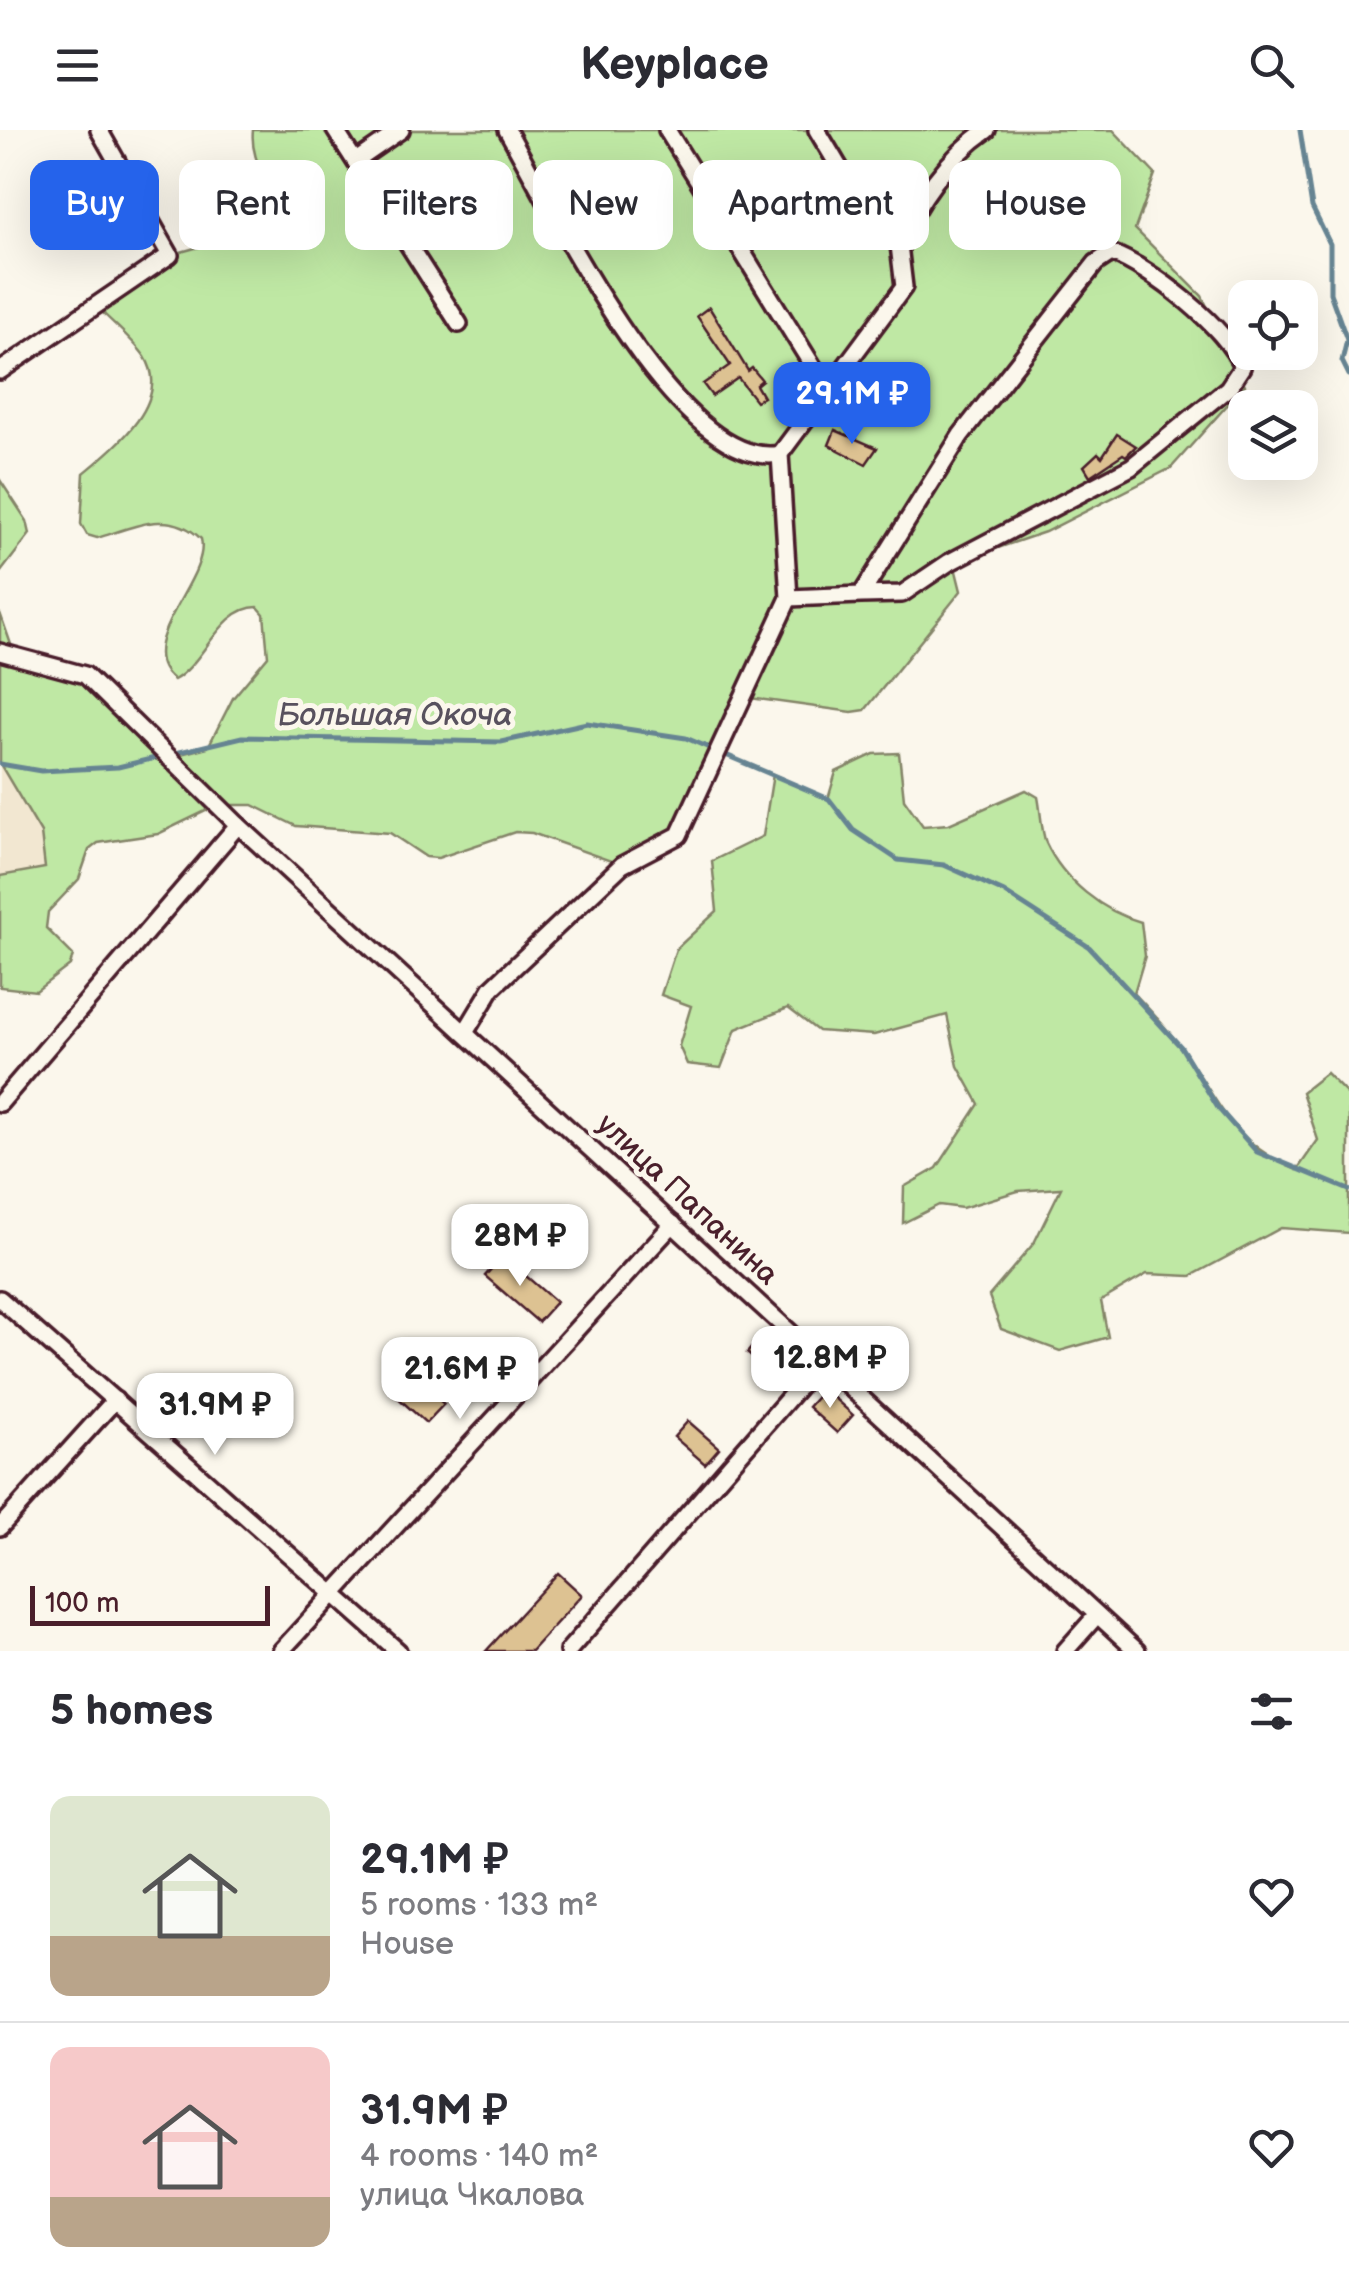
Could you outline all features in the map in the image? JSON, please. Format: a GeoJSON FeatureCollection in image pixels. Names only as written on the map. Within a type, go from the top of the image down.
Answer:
{"type":"FeatureCollection","features":[{"type":"Feature","properties":{"kind":"street"},"geometry":{"type":"LineString","coordinates":[[0,371],[170,255],[99,130]]}},
{"type":"Feature","properties":{"kind":"street"},"geometry":{"type":"LineString","coordinates":[[335,130],[355,160]]}},
{"type":"Feature","properties":{"kind":"street"},"geometry":{"type":"LineString","coordinates":[[357,160],[401,130]]}},
{"type":"Feature","properties":{"kind":"street"},"geometry":{"type":"LineString","coordinates":[[506,130],[611,308],[666,390],[731,447],[759,458],[780,454]]}},
{"type":"Feature","properties":{"kind":"street"},"geometry":{"type":"LineString","coordinates":[[667,130],[826,389]]}},
{"type":"Feature","properties":{"kind":"street"},"geometry":{"type":"LineString","coordinates":[[817,130],[835,160]]}},
{"type":"Feature","properties":{"kind":"street"},"geometry":{"type":"LineString","coordinates":[[929,192],[967,136],[987,130]]}},
{"type":"Feature","properties":{"kind":"street"},"geometry":{"type":"LineString","coordinates":[[412,250],[458,324]]}},
{"type":"Feature","properties":{"kind":"street"},"geometry":{"type":"LineString","coordinates":[[466,1031],[492,988],[622,865],[680,835],[789,598],[780,454],[904,287],[900,250]]}},
{"type":"Feature","properties":{"kind":"street"},"geometry":{"type":"LineString","coordinates":[[789,598],[902,594],[948,563],[1131,468],[1228,388],[1242,367],[1236,350],[1183,300],[1127,259],[1111,254],[1096,262],[961,435],[862,595]]}},
{"type":"Feature","properties":{"kind":"street","name":"улица Папанина"},"geometry":{"type":"LineString","coordinates":[[0,652],[85,675],[238,825],[1137,1651]]}},
{"type":"Feature","properties":{"kind":"street"},"geometry":{"type":"LineString","coordinates":[[0,1103],[238,825]]}},
{"type":"Feature","properties":{"kind":"street"},"geometry":{"type":"LineString","coordinates":[[282,1651],[673,1224]]}},
{"type":"Feature","properties":{"kind":"street"},"geometry":{"type":"LineString","coordinates":[[0,1299],[398,1651]]}},
{"type":"Feature","properties":{"kind":"street"},"geometry":{"type":"LineString","coordinates":[[568,1651],[822,1360]]}},
{"type":"Feature","properties":{"kind":"street"},"geometry":{"type":"LineString","coordinates":[[0,1528],[115,1400]]}},
{"type":"Feature","properties":{"kind":"street"},"geometry":{"type":"LineString","coordinates":[[1065,1651],[1097,1615]]}},
{"type":"Feature","properties":{"kind":"shaded area"},"geometry":{"type":"Polygon","coordinates":[[[0,764],[41,833],[45,869],[0,876],[0,764]]]}},
{"type":"Feature","properties":{"kind":"green space"},"geometry":{"type":"Polygon","coordinates":[[[253,130],[1113,130],[1155,174],[1135,229],[1202,296],[1228,350],[1228,370],[1238,370],[1245,385],[1241,390],[1228,390],[1228,404],[1171,468],[1045,532],[954,563],[961,591],[865,710],[852,712],[743,697],[679,835],[622,865],[532,833],[515,832],[438,858],[426,857],[390,833],[296,826],[253,805],[218,805],[158,834],[98,843],[89,850],[79,879],[48,912],[46,928],[73,955],[70,965],[36,991],[0,987],[0,876],[45,868],[41,833],[0,764],[0,613],[15,656],[85,675],[169,757],[208,747],[233,698],[268,656],[264,614],[258,607],[245,609],[223,626],[174,680],[162,666],[160,649],[195,573],[201,539],[177,524],[164,522],[138,525],[97,538],[87,535],[81,524],[84,473],[136,423],[151,391],[152,374],[145,357],[96,306],[170,255],[188,250],[325,250],[325,160],[257,160],[253,130]]]}},
{"type":"Feature","properties":{"kind":"green space"},"geometry":{"type":"Polygon","coordinates":[[[0,480],[27,521],[30,534],[0,573],[0,480]]]}},
{"type":"Feature","properties":{"kind":"green space"},"geometry":{"type":"Polygon","coordinates":[[[899,753],[904,799],[923,826],[949,824],[1026,790],[1038,797],[1046,843],[1063,870],[1099,902],[1141,922],[1145,956],[1134,993],[1181,1047],[1228,1119],[1256,1147],[1297,1170],[1318,1140],[1302,1092],[1326,1073],[1349,1096],[1349,1233],[1281,1228],[1191,1276],[1147,1274],[1101,1301],[1108,1337],[1060,1351],[1001,1329],[989,1296],[1034,1243],[1061,1188],[1018,1191],[962,1208],[939,1205],[903,1223],[904,1187],[937,1168],[979,1104],[958,1066],[947,1015],[874,1035],[818,1031],[788,1008],[736,1029],[721,1068],[687,1064],[679,1046],[691,1006],[661,995],[676,949],[717,911],[712,861],[763,836],[773,774],[828,799],[836,772],[874,754],[899,753]]]}},
{"type":"Feature","properties":{"kind":"building"},"geometry":{"type":"Polygon","coordinates":[[[709,307],[748,371],[752,368],[762,380],[756,385],[763,397],[756,401],[738,378],[712,396],[703,384],[730,365],[697,316],[709,307]]]}},
{"type":"Feature","properties":{"kind":"building"},"geometry":{"type":"Polygon","coordinates":[[[835,430],[877,448],[866,464],[829,445],[835,430]]]}},
{"type":"Feature","properties":{"kind":"building"},"geometry":{"type":"Polygon","coordinates":[[[1117,434],[1136,446],[1090,476],[1084,466],[1098,453],[1102,457],[1117,434]]]}},
{"type":"Feature","properties":{"kind":"building"},"geometry":{"type":"Polygon","coordinates":[[[503,1256],[556,1302],[538,1322],[485,1276],[503,1256]]]}},
{"type":"Feature","properties":{"kind":"building"},"geometry":{"type":"Polygon","coordinates":[[[762,1335],[796,1364],[781,1382],[747,1353],[762,1335]]]}},
{"type":"Feature","properties":{"kind":"building"},"geometry":{"type":"Polygon","coordinates":[[[403,1368],[444,1404],[426,1423],[386,1387],[403,1368]]]}},
{"type":"Feature","properties":{"kind":"building"},"geometry":{"type":"Polygon","coordinates":[[[824,1389],[853,1415],[837,1433],[808,1407],[824,1389]]]}},
{"type":"Feature","properties":{"kind":"building"},"geometry":{"type":"Polygon","coordinates":[[[688,1421],[719,1448],[705,1464],[674,1437],[688,1421]]]}},
{"type":"Feature","properties":{"kind":"building"},"geometry":{"type":"Polygon","coordinates":[[[558,1573],[582,1595],[531,1651],[486,1651],[558,1573]]]}},
{"type":"Feature","properties":{"kind":"waterway","name":"Большая Окоча"},"geometry":{"type":"LineString","coordinates":[[1300,130],[1312,207],[1330,244],[1330,293],[1347,340],[1342,361],[1349,375]]}},
{"type":"Feature","properties":{"kind":"waterway","name":"Большая Окоча"},"geometry":{"type":"LineString","coordinates":[[0,764],[41,771],[118,767],[242,737],[501,742],[587,723],[686,738],[829,799],[853,830],[898,860],[944,865],[1004,892],[1089,947],[1181,1047],[1218,1108],[1257,1152],[1349,1190]]}}]}
